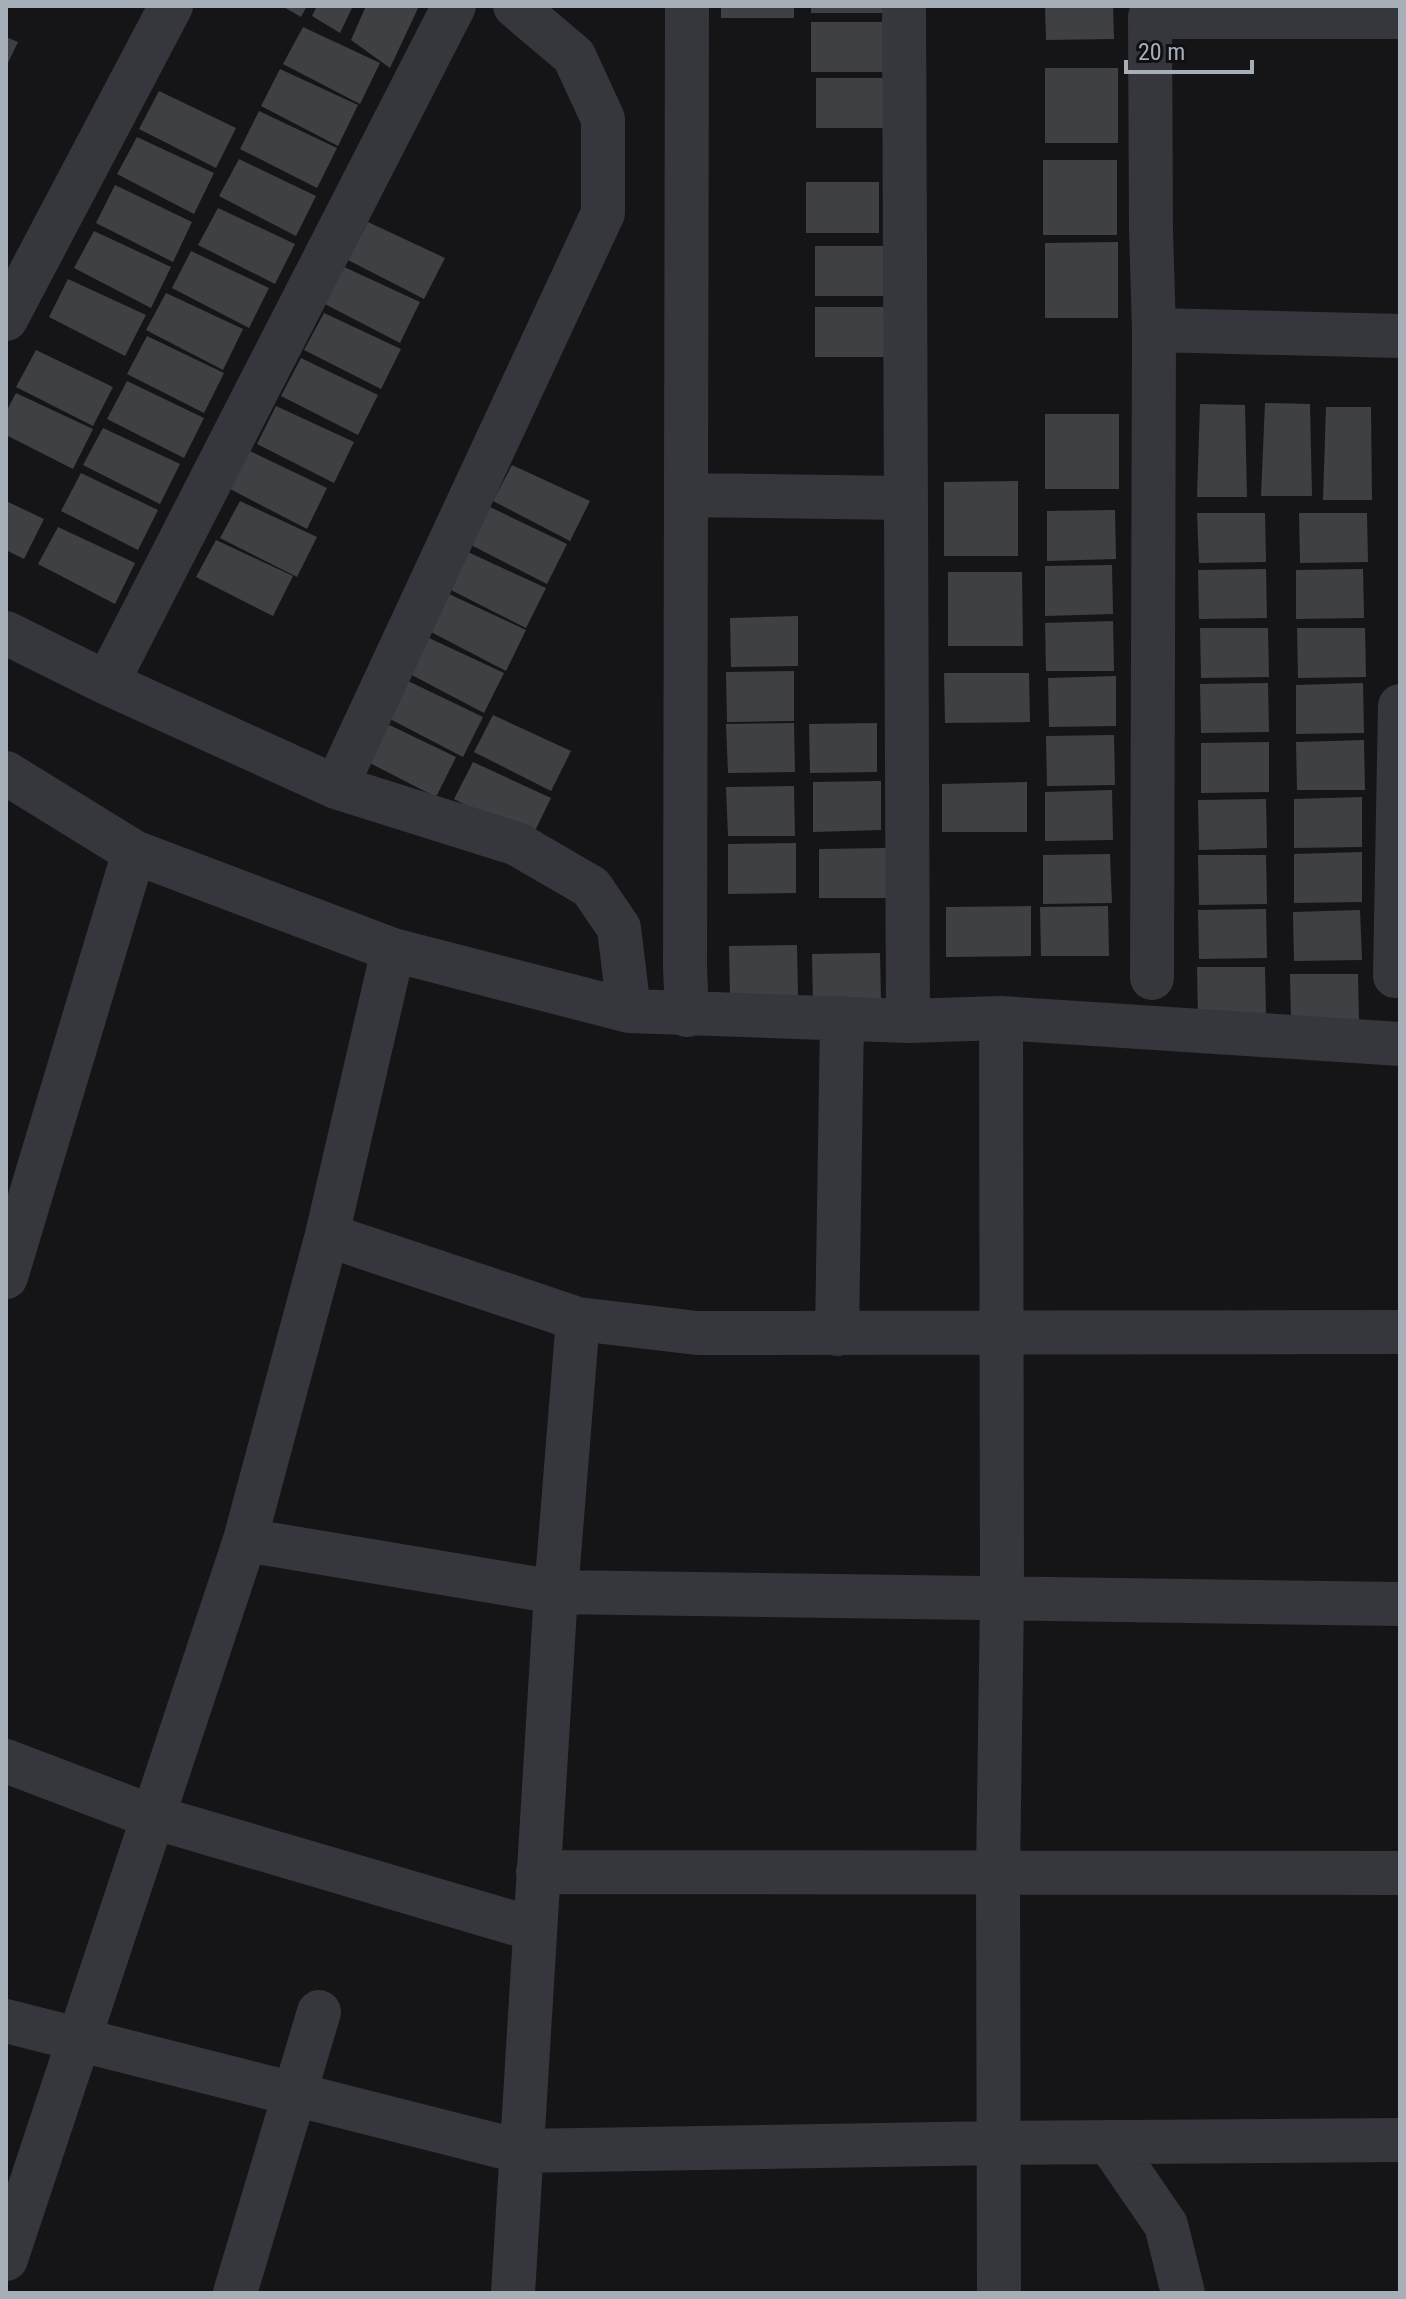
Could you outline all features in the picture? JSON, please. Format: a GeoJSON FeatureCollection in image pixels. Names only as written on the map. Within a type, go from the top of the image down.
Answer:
{"type":"FeatureCollection","features":[{"type":"Feature","properties":{"kind":"street"},"geometry":{"type":"LineString","coordinates":[[6,319],[171,6]]}},
{"type":"Feature","properties":{"kind":"street"},"geometry":{"type":"LineString","coordinates":[[107,683],[454,6]]}},
{"type":"Feature","properties":{"kind":"street"},"geometry":{"type":"LineString","coordinates":[[336,787],[603,213],[603,119],[574,56],[515,6]]}},
{"type":"Feature","properties":{"kind":"street"},"geometry":{"type":"LineString","coordinates":[[687,6],[687,1015]]}},
{"type":"Feature","properties":{"kind":"street"},"geometry":{"type":"LineString","coordinates":[[904,6],[908,1021]]}},
{"type":"Feature","properties":{"kind":"street"},"geometry":{"type":"LineString","coordinates":[[1152,978],[1154,330],[1150,11],[1400,17]]}},
{"type":"Feature","properties":{"kind":"street"},"geometry":{"type":"LineString","coordinates":[[1154,330],[1400,336]]}},
{"type":"Feature","properties":{"kind":"street"},"geometry":{"type":"LineString","coordinates":[[687,495],[904,498]]}},
{"type":"Feature","properties":{"kind":"street"},"geometry":{"type":"LineString","coordinates":[[6,633],[107,683],[336,787],[517,844],[591,887],[619,928],[629,1011]]}},
{"type":"Feature","properties":{"kind":"street"},"geometry":{"type":"LineString","coordinates":[[1395,976],[1400,706]]}},
{"type":"Feature","properties":{"kind":"street"},"geometry":{"type":"LineString","coordinates":[[6,773],[134,852],[393,950],[629,1011],[908,1021],[1001,1018],[1400,1044]]}},
{"type":"Feature","properties":{"kind":"street"},"geometry":{"type":"LineString","coordinates":[[6,1277],[134,852]]}},
{"type":"Feature","properties":{"kind":"street"},"geometry":{"type":"LineString","coordinates":[[6,2259],[245,1540],[327,1235],[393,950]]}},
{"type":"Feature","properties":{"kind":"street"},"geometry":{"type":"LineString","coordinates":[[837,1334],[842,1018]]}},
{"type":"Feature","properties":{"kind":"street"},"geometry":{"type":"LineString","coordinates":[[999,2293],[1001,1018]]}},
{"type":"Feature","properties":{"kind":"street"},"geometry":{"type":"LineString","coordinates":[[327,1235],[578,1319],[697,1333],[1400,1332]]}},
{"type":"Feature","properties":{"kind":"street"},"geometry":{"type":"LineString","coordinates":[[513,2293],[519,2151],[556,1592],[578,1319]]}},
{"type":"Feature","properties":{"kind":"street"},"geometry":{"type":"LineString","coordinates":[[245,1540],[556,1592],[1400,1604]]}},
{"type":"Feature","properties":{"kind":"street"},"geometry":{"type":"LineString","coordinates":[[6,1761],[153,1817],[534,1929]]}},
{"type":"Feature","properties":{"kind":"street"},"geometry":{"type":"LineString","coordinates":[[538,1872],[1400,1873]]}},
{"type":"Feature","properties":{"kind":"street"},"geometry":{"type":"LineString","coordinates":[[235,2293],[319,2012]]}},
{"type":"Feature","properties":{"kind":"street"},"geometry":{"type":"LineString","coordinates":[[6,2021],[519,2151],[1400,2140]]}},
{"type":"Feature","properties":{"kind":"street"},"geometry":{"type":"LineString","coordinates":[[1109,2142],[1166,2225],[1183,2293]]}},
{"type":"Feature","properties":{"kind":"building"},"geometry":{"type":"Polygon","coordinates":[[[282,6],[307,6],[301,17],[282,6]]]}},
{"type":"Feature","properties":{"kind":"building"},"geometry":{"type":"Polygon","coordinates":[[[317,6],[353,6],[340,33],[312,16],[317,6]]]}},
{"type":"Feature","properties":{"kind":"building"},"geometry":{"type":"Polygon","coordinates":[[[366,6],[419,6],[390,68],[351,40],[366,6]]]}},
{"type":"Feature","properties":{"kind":"building"},"geometry":{"type":"Polygon","coordinates":[[[721,6],[794,6],[794,18],[721,18],[721,6]]]}},
{"type":"Feature","properties":{"kind":"building"},"geometry":{"type":"Polygon","coordinates":[[[811,6],[883,6],[883,13],[811,13],[811,6]]]}},
{"type":"Feature","properties":{"kind":"building"},"geometry":{"type":"Polygon","coordinates":[[[1045,6],[1113,6],[1114,39],[1046,40],[1045,6]]]}},
{"type":"Feature","properties":{"kind":"building"},"geometry":{"type":"Polygon","coordinates":[[[811,22],[883,22],[883,72],[811,72],[811,22]]]}},
{"type":"Feature","properties":{"kind":"building"},"geometry":{"type":"Polygon","coordinates":[[[303,27],[380,63],[360,104],[283,64],[303,27]]]}},
{"type":"Feature","properties":{"kind":"building"},"geometry":{"type":"Polygon","coordinates":[[[6,37],[18,42],[6,67],[6,37]]]}},
{"type":"Feature","properties":{"kind":"building"},"geometry":{"type":"Polygon","coordinates":[[[1045,68],[1118,68],[1118,143],[1045,143],[1045,68]]]}},
{"type":"Feature","properties":{"kind":"building"},"geometry":{"type":"Polygon","coordinates":[[[280,69],[358,105],[338,146],[261,106],[280,69]]]}},
{"type":"Feature","properties":{"kind":"building"},"geometry":{"type":"Polygon","coordinates":[[[816,78],[889,78],[889,128],[816,128],[816,78]]]}},
{"type":"Feature","properties":{"kind":"building"},"geometry":{"type":"Polygon","coordinates":[[[159,91],[236,128],[216,168],[139,129],[159,91]]]}},
{"type":"Feature","properties":{"kind":"building"},"geometry":{"type":"Polygon","coordinates":[[[259,111],[337,148],[317,188],[240,149],[259,111]]]}},
{"type":"Feature","properties":{"kind":"building"},"geometry":{"type":"Polygon","coordinates":[[[137,137],[214,173],[194,214],[117,174],[137,137]]]}},
{"type":"Feature","properties":{"kind":"building"},"geometry":{"type":"Polygon","coordinates":[[[239,159],[316,196],[296,236],[219,196],[239,159]]]}},
{"type":"Feature","properties":{"kind":"building"},"geometry":{"type":"Polygon","coordinates":[[[1043,160],[1117,160],[1117,235],[1043,235],[1043,160]]]}},
{"type":"Feature","properties":{"kind":"building"},"geometry":{"type":"Polygon","coordinates":[[[806,182],[879,182],[879,233],[806,233],[806,182]]]}},
{"type":"Feature","properties":{"kind":"building"},"geometry":{"type":"Polygon","coordinates":[[[115,185],[192,222],[173,262],[96,223],[115,185]]]}},
{"type":"Feature","properties":{"kind":"building"},"geometry":{"type":"Polygon","coordinates":[[[218,208],[295,244],[275,284],[198,245],[218,208]]]}},
{"type":"Feature","properties":{"kind":"building"},"geometry":{"type":"Polygon","coordinates":[[[368,222],[445,258],[424,299],[348,260],[368,222]]]}},
{"type":"Feature","properties":{"kind":"building"},"geometry":{"type":"Polygon","coordinates":[[[94,231],[171,267],[151,308],[74,268],[94,231]]]}},
{"type":"Feature","properties":{"kind":"building"},"geometry":{"type":"Polygon","coordinates":[[[1118,242],[1118,318],[1045,318],[1045,243],[1118,242]]]}},
{"type":"Feature","properties":{"kind":"building"},"geometry":{"type":"Polygon","coordinates":[[[815,246],[887,246],[888,296],[815,296],[815,246]]]}},
{"type":"Feature","properties":{"kind":"building"},"geometry":{"type":"Polygon","coordinates":[[[191,251],[269,288],[249,328],[172,288],[191,251]]]}},
{"type":"Feature","properties":{"kind":"building"},"geometry":{"type":"Polygon","coordinates":[[[342,266],[420,302],[400,343],[323,303],[342,266]]]}},
{"type":"Feature","properties":{"kind":"building"},"geometry":{"type":"Polygon","coordinates":[[[68,279],[146,315],[125,356],[49,317],[68,279]]]}},
{"type":"Feature","properties":{"kind":"building"},"geometry":{"type":"Polygon","coordinates":[[[166,293],[243,329],[223,370],[146,330],[166,293]]]}},
{"type":"Feature","properties":{"kind":"building"},"geometry":{"type":"Polygon","coordinates":[[[815,307],[887,307],[888,357],[815,357],[815,307]]]}},
{"type":"Feature","properties":{"kind":"building"},"geometry":{"type":"Polygon","coordinates":[[[324,313],[401,349],[381,389],[304,350],[324,313]]]}},
{"type":"Feature","properties":{"kind":"building"},"geometry":{"type":"Polygon","coordinates":[[[147,336],[224,373],[204,413],[127,374],[147,336]]]}},
{"type":"Feature","properties":{"kind":"building"},"geometry":{"type":"Polygon","coordinates":[[[36,350],[113,387],[93,426],[16,387],[36,350]]]}},
{"type":"Feature","properties":{"kind":"building"},"geometry":{"type":"Polygon","coordinates":[[[301,358],[378,395],[358,435],[281,396],[301,358]]]}},
{"type":"Feature","properties":{"kind":"building"},"geometry":{"type":"Polygon","coordinates":[[[127,381],[204,418],[184,458],[107,419],[127,381]]]}},
{"type":"Feature","properties":{"kind":"building"},"geometry":{"type":"Polygon","coordinates":[[[16,393],[93,429],[73,469],[6,435],[6,412],[16,393]]]}},
{"type":"Feature","properties":{"kind":"building"},"geometry":{"type":"Polygon","coordinates":[[[1265,403],[1310,404],[1312,496],[1261,496],[1265,403]]]}},
{"type":"Feature","properties":{"kind":"building"},"geometry":{"type":"Polygon","coordinates":[[[1200,404],[1245,405],[1247,497],[1197,497],[1200,404]]]}},
{"type":"Feature","properties":{"kind":"building"},"geometry":{"type":"Polygon","coordinates":[[[276,406],[354,442],[334,483],[257,444],[276,406]]]}},
{"type":"Feature","properties":{"kind":"building"},"geometry":{"type":"Polygon","coordinates":[[[1326,407],[1371,407],[1372,500],[1323,500],[1326,407]]]}},
{"type":"Feature","properties":{"kind":"building"},"geometry":{"type":"Polygon","coordinates":[[[1045,414],[1119,414],[1119,489],[1045,489],[1045,414]]]}},
{"type":"Feature","properties":{"kind":"building"},"geometry":{"type":"Polygon","coordinates":[[[103,428],[180,464],[160,504],[83,465],[103,428]]]}},
{"type":"Feature","properties":{"kind":"building"},"geometry":{"type":"Polygon","coordinates":[[[250,451],[327,488],[307,529],[230,489],[250,451]]]}},
{"type":"Feature","properties":{"kind":"building"},"geometry":{"type":"Polygon","coordinates":[[[512,465],[590,501],[570,541],[493,501],[512,465]]]}},
{"type":"Feature","properties":{"kind":"building"},"geometry":{"type":"Polygon","coordinates":[[[81,473],[158,510],[138,550],[61,511],[81,473]]]}},
{"type":"Feature","properties":{"kind":"building"},"geometry":{"type":"Polygon","coordinates":[[[1018,481],[1018,556],[944,556],[944,482],[1018,481]]]}},
{"type":"Feature","properties":{"kind":"building"},"geometry":{"type":"Polygon","coordinates":[[[6,501],[44,519],[24,559],[6,550],[6,501]]]}},
{"type":"Feature","properties":{"kind":"building"},"geometry":{"type":"Polygon","coordinates":[[[240,501],[317,537],[297,577],[220,538],[240,501]]]}},
{"type":"Feature","properties":{"kind":"building"},"geometry":{"type":"Polygon","coordinates":[[[490,507],[567,544],[547,584],[471,545],[490,507]]]}},
{"type":"Feature","properties":{"kind":"building"},"geometry":{"type":"Polygon","coordinates":[[[1115,510],[1116,559],[1047,561],[1047,511],[1115,510]]]}},
{"type":"Feature","properties":{"kind":"building"},"geometry":{"type":"Polygon","coordinates":[[[1197,513],[1265,513],[1266,562],[1199,563],[1197,513]]]}},
{"type":"Feature","properties":{"kind":"building"},"geometry":{"type":"Polygon","coordinates":[[[1299,513],[1367,513],[1368,562],[1300,563],[1299,513]]]}},
{"type":"Feature","properties":{"kind":"building"},"geometry":{"type":"Polygon","coordinates":[[[58,527],[135,563],[115,604],[38,564],[58,527]]]}},
{"type":"Feature","properties":{"kind":"building"},"geometry":{"type":"Polygon","coordinates":[[[216,540],[293,576],[273,616],[196,577],[216,540]]]}},
{"type":"Feature","properties":{"kind":"building"},"geometry":{"type":"Polygon","coordinates":[[[468,552],[546,588],[526,628],[449,589],[468,552]]]}},
{"type":"Feature","properties":{"kind":"building"},"geometry":{"type":"Polygon","coordinates":[[[1112,565],[1113,614],[1045,616],[1045,566],[1112,565]]]}},
{"type":"Feature","properties":{"kind":"building"},"geometry":{"type":"Polygon","coordinates":[[[1266,569],[1267,618],[1199,619],[1198,570],[1266,569]]]}},
{"type":"Feature","properties":{"kind":"building"},"geometry":{"type":"Polygon","coordinates":[[[1363,569],[1364,618],[1296,619],[1296,570],[1363,569]]]}},
{"type":"Feature","properties":{"kind":"building"},"geometry":{"type":"Polygon","coordinates":[[[948,572],[1022,572],[1023,646],[948,646],[948,572]]]}},
{"type":"Feature","properties":{"kind":"building"},"geometry":{"type":"Polygon","coordinates":[[[449,594],[526,630],[506,671],[429,631],[449,594]]]}},
{"type":"Feature","properties":{"kind":"building"},"geometry":{"type":"Polygon","coordinates":[[[798,616],[798,666],[731,667],[730,618],[798,616]]]}},
{"type":"Feature","properties":{"kind":"building"},"geometry":{"type":"Polygon","coordinates":[[[1113,621],[1114,671],[1046,671],[1045,623],[1113,621]]]}},
{"type":"Feature","properties":{"kind":"building"},"geometry":{"type":"Polygon","coordinates":[[[1200,628],[1268,628],[1269,677],[1201,678],[1200,628]]]}},
{"type":"Feature","properties":{"kind":"building"},"geometry":{"type":"Polygon","coordinates":[[[1297,628],[1365,628],[1366,677],[1298,678],[1297,628]]]}},
{"type":"Feature","properties":{"kind":"building"},"geometry":{"type":"Polygon","coordinates":[[[427,637],[504,673],[484,713],[408,673],[427,637]]]}},
{"type":"Feature","properties":{"kind":"building"},"geometry":{"type":"Polygon","coordinates":[[[794,671],[794,721],[727,722],[726,672],[794,671]]]}},
{"type":"Feature","properties":{"kind":"building"},"geometry":{"type":"Polygon","coordinates":[[[944,673],[1029,673],[1030,722],[945,723],[944,673]]]}},
{"type":"Feature","properties":{"kind":"building"},"geometry":{"type":"Polygon","coordinates":[[[1116,676],[1116,726],[1049,727],[1048,678],[1116,676]]]}},
{"type":"Feature","properties":{"kind":"building"},"geometry":{"type":"Polygon","coordinates":[[[406,680],[483,717],[463,757],[386,717],[406,680]]]}},
{"type":"Feature","properties":{"kind":"building"},"geometry":{"type":"Polygon","coordinates":[[[1268,683],[1269,732],[1201,733],[1200,684],[1268,683]]]}},
{"type":"Feature","properties":{"kind":"building"},"geometry":{"type":"Polygon","coordinates":[[[1363,683],[1364,733],[1296,734],[1296,685],[1363,683]]]}},
{"type":"Feature","properties":{"kind":"building"},"geometry":{"type":"Polygon","coordinates":[[[493,715],[571,751],[551,791],[474,752],[493,715]]]}},
{"type":"Feature","properties":{"kind":"building"},"geometry":{"type":"Polygon","coordinates":[[[379,720],[456,757],[436,797],[360,758],[379,720]]]}},
{"type":"Feature","properties":{"kind":"building"},"geometry":{"type":"Polygon","coordinates":[[[794,723],[795,772],[728,773],[726,724],[794,723]]]}},
{"type":"Feature","properties":{"kind":"building"},"geometry":{"type":"Polygon","coordinates":[[[877,723],[877,772],[810,773],[809,724],[877,723]]]}},
{"type":"Feature","properties":{"kind":"building"},"geometry":{"type":"Polygon","coordinates":[[[1114,735],[1115,785],[1047,786],[1046,736],[1114,735]]]}},
{"type":"Feature","properties":{"kind":"building"},"geometry":{"type":"Polygon","coordinates":[[[1364,740],[1365,790],[1297,790],[1296,742],[1364,740]]]}},
{"type":"Feature","properties":{"kind":"building"},"geometry":{"type":"Polygon","coordinates":[[[1269,742],[1269,792],[1201,793],[1201,743],[1269,742]]]}},
{"type":"Feature","properties":{"kind":"building"},"geometry":{"type":"Polygon","coordinates":[[[473,762],[551,798],[531,839],[454,799],[473,762]]]}},
{"type":"Feature","properties":{"kind":"building"},"geometry":{"type":"Polygon","coordinates":[[[881,781],[881,830],[813,832],[813,782],[881,781]]]}},
{"type":"Feature","properties":{"kind":"building"},"geometry":{"type":"Polygon","coordinates":[[[1027,782],[1027,832],[942,832],[942,784],[1027,782]]]}},
{"type":"Feature","properties":{"kind":"building"},"geometry":{"type":"Polygon","coordinates":[[[794,786],[795,836],[728,836],[726,787],[794,786]]]}},
{"type":"Feature","properties":{"kind":"building"},"geometry":{"type":"Polygon","coordinates":[[[1112,790],[1113,840],[1045,841],[1045,792],[1112,790]]]}},
{"type":"Feature","properties":{"kind":"building"},"geometry":{"type":"Polygon","coordinates":[[[1362,797],[1362,847],[1294,848],[1294,799],[1362,797]]]}},
{"type":"Feature","properties":{"kind":"building"},"geometry":{"type":"Polygon","coordinates":[[[1266,799],[1267,848],[1199,850],[1198,800],[1266,799]]]}},
{"type":"Feature","properties":{"kind":"building"},"geometry":{"type":"Polygon","coordinates":[[[796,843],[796,893],[728,894],[728,844],[796,843]]]}},
{"type":"Feature","properties":{"kind":"building"},"geometry":{"type":"Polygon","coordinates":[[[887,848],[887,898],[819,898],[819,849],[887,848]]]}},
{"type":"Feature","properties":{"kind":"building"},"geometry":{"type":"Polygon","coordinates":[[[1362,852],[1362,902],[1294,903],[1294,854],[1362,852]]]}},
{"type":"Feature","properties":{"kind":"building"},"geometry":{"type":"Polygon","coordinates":[[[1110,854],[1112,903],[1043,904],[1043,855],[1110,854]]]}},
{"type":"Feature","properties":{"kind":"building"},"geometry":{"type":"Polygon","coordinates":[[[1198,855],[1266,855],[1267,904],[1199,905],[1198,855]]]}},
{"type":"Feature","properties":{"kind":"building"},"geometry":{"type":"Polygon","coordinates":[[[1031,906],[1031,956],[946,957],[946,907],[1031,906]]]}},
{"type":"Feature","properties":{"kind":"building"},"geometry":{"type":"Polygon","coordinates":[[[1108,906],[1109,956],[1041,956],[1040,907],[1108,906]]]}},
{"type":"Feature","properties":{"kind":"building"},"geometry":{"type":"Polygon","coordinates":[[[1266,909],[1267,958],[1199,959],[1198,910],[1266,909]]]}},
{"type":"Feature","properties":{"kind":"building"},"geometry":{"type":"Polygon","coordinates":[[[1360,910],[1362,960],[1294,961],[1293,912],[1360,910]]]}},
{"type":"Feature","properties":{"kind":"building"},"geometry":{"type":"Polygon","coordinates":[[[797,945],[798,995],[730,996],[729,946],[797,945]]]}},
{"type":"Feature","properties":{"kind":"building"},"geometry":{"type":"Polygon","coordinates":[[[880,953],[881,1002],[813,1004],[812,954],[880,953]]]}},
{"type":"Feature","properties":{"kind":"building"},"geometry":{"type":"Polygon","coordinates":[[[1197,967],[1265,967],[1266,1016],[1198,1017],[1197,967]]]}},
{"type":"Feature","properties":{"kind":"building"},"geometry":{"type":"Polygon","coordinates":[[[1290,974],[1358,974],[1359,1023],[1291,1024],[1290,974]]]}}]}
